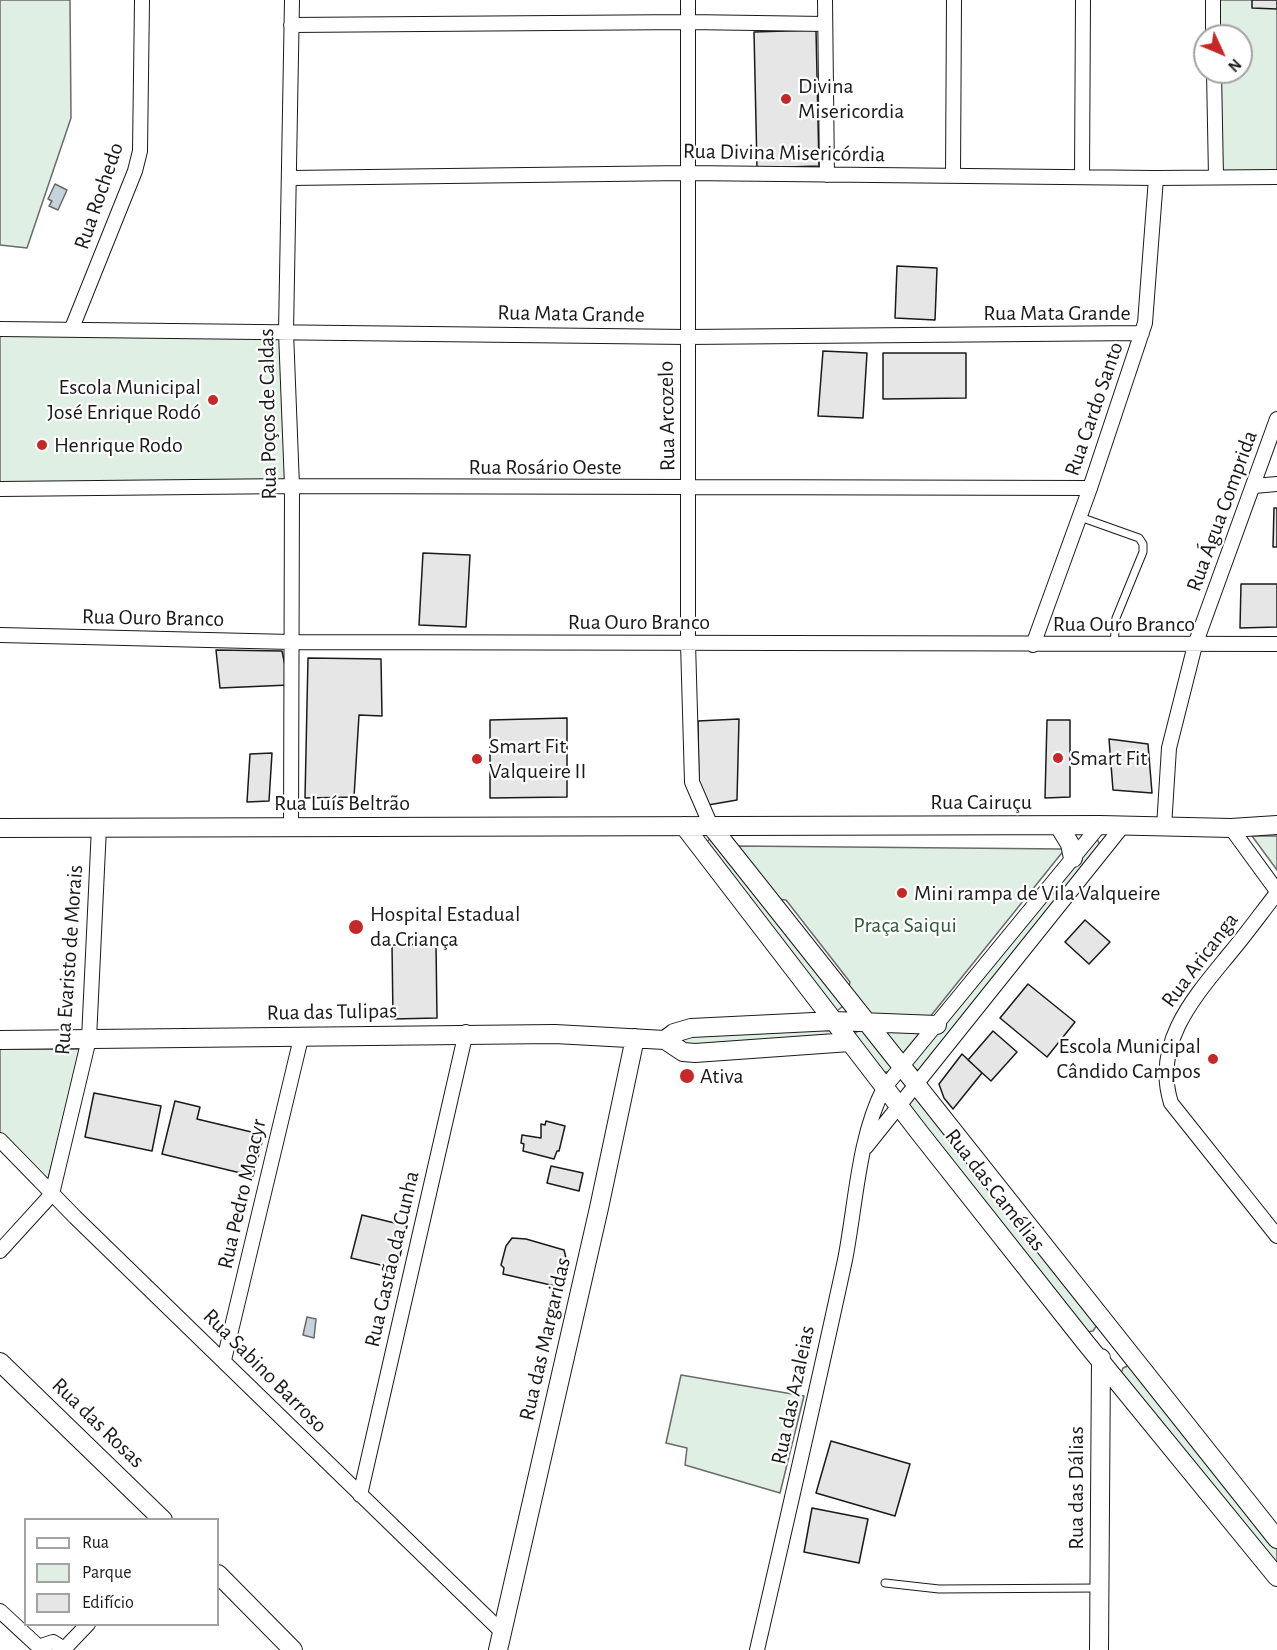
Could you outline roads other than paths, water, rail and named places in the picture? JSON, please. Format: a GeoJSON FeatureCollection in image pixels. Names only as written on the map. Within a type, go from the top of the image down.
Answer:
{"type":"FeatureCollection","features":[{"type":"Feature","properties":{"kind":"street","name":"Rua Rochedo"},"geometry":{"type":"LineString","coordinates":[[72,328],[135,171],[140,151],[142,0]]}},
{"type":"Feature","properties":{"kind":"street","name":"Rua Poços de Caldas"},"geometry":{"type":"LineString","coordinates":[[291,827],[292,486],[286,332],[292,0]]}},
{"type":"Feature","properties":{"kind":"street","name":"Rua Arcozelo"},"geometry":{"type":"LineString","coordinates":[[688,0],[686,173],[690,486],[688,643],[692,782],[711,826]]}},
{"type":"Feature","properties":{"kind":"street"},"geometry":{"type":"LineString","coordinates":[[825,0],[827,175]]}},
{"type":"Feature","properties":{"kind":"street"},"geometry":{"type":"LineString","coordinates":[[953,176],[954,0]]}},
{"type":"Feature","properties":{"kind":"street"},"geometry":{"type":"LineString","coordinates":[[1082,176],[1083,0]]}},
{"type":"Feature","properties":{"kind":"street"},"geometry":{"type":"LineString","coordinates":[[1212,0],[1213,24]]}},
{"type":"Feature","properties":{"kind":"street"},"geometry":{"type":"LineString","coordinates":[[291,25],[688,21],[825,24]]}},
{"type":"Feature","properties":{"kind":"street"},"geometry":{"type":"LineString","coordinates":[[1214,84],[1216,177]]}},
{"type":"Feature","properties":{"kind":"street","name":"Rua Divina Misericórdia"},"geometry":{"type":"LineString","coordinates":[[290,178],[686,173],[1156,178],[1277,177]]}},
{"type":"Feature","properties":{"kind":"street","name":"Rua Cardo Santo"},"geometry":{"type":"LineString","coordinates":[[1033,645],[1080,517],[1142,333],[1148,310],[1156,178]]}},
{"type":"Feature","properties":{"kind":"street","name":"Rua Mata Grande"},"geometry":{"type":"LineString","coordinates":[[0,329],[72,328],[687,337],[1142,333]]}},
{"type":"Feature","properties":{"kind":"street","name":"Rua Água Comprida"},"geometry":{"type":"LineString","coordinates":[[1164,827],[1169,748],[1195,645],[1277,420]]}},
{"type":"Feature","properties":{"kind":"street"},"geometry":{"type":"LineString","coordinates":[[1254,486],[1277,484]]}},
{"type":"Feature","properties":{"kind":"street","name":"Rua Rosário Oeste"},"geometry":{"type":"LineString","coordinates":[[0,489],[292,486],[1090,488]]}},
{"type":"Feature","properties":{"kind":"street","name":"Rua Ouro Branco"},"geometry":{"type":"LineString","coordinates":[[0,635],[291,642],[1277,644]]}},
{"type":"Feature","properties":{"kind":"street"},"geometry":{"type":"LineString","coordinates":[[884,1088],[1100,825]]}},
{"type":"Feature","properties":{"kind":"street","name":"Rua Cairuçu"},"geometry":{"type":"LineString","coordinates":[[684,826],[1100,825],[1231,828],[1277,825]]}},
{"type":"Feature","properties":{"kind":"street","name":"Rua Luís Beltrão"},"geometry":{"type":"LineString","coordinates":[[0,828],[684,826]]}},
{"type":"Feature","properties":{"kind":"street","name":"Rua das Camélias"},"geometry":{"type":"LineString","coordinates":[[684,826],[898,1106],[1100,1360],[1277,1576]]}},
{"type":"Feature","properties":{"kind":"street","name":"Rua das Camélias"},"geometry":{"type":"LineString","coordinates":[[711,826],[1277,1539]]}},
{"type":"Feature","properties":{"kind":"street"},"geometry":{"type":"LineString","coordinates":[[1059,826],[1070,844],[1073,858]]}},
{"type":"Feature","properties":{"kind":"street"},"geometry":{"type":"LineString","coordinates":[[898,1106],[1122,826]]}},
{"type":"Feature","properties":{"kind":"street","name":"Rua Evaristo de Morais"},"geometry":{"type":"LineString","coordinates":[[0,1251],[52,1194],[89,1039],[99,827]]}},
{"type":"Feature","properties":{"kind":"street","name":"Rua Aricanga"},"geometry":{"type":"LineString","coordinates":[[1231,828],[1277,892],[1196,994],[1179,1020],[1164,1082],[1171,1102],[1277,1236]]}},
{"type":"Feature","properties":{"kind":"street"},"geometry":{"type":"LineString","coordinates":[[1000,948],[1016,960]]}},
{"type":"Feature","properties":{"kind":"street","name":"Rua das Tulipas"},"geometry":{"type":"LineString","coordinates":[[665,1040],[674,1033],[691,1028],[834,1021],[937,1025]]}},
{"type":"Feature","properties":{"kind":"street","name":"Rua das Tulipas"},"geometry":{"type":"LineString","coordinates":[[0,1040],[301,1038],[465,1032],[665,1040],[683,1052],[695,1053],[850,1042]]}},
{"type":"Feature","properties":{"kind":"street","name":"Rua Gastão da Cunha"},"geometry":{"type":"LineString","coordinates":[[360,1495],[465,1032]]}},
{"type":"Feature","properties":{"kind":"street","name":"Rua Pedro Moacyr"},"geometry":{"type":"LineString","coordinates":[[224,1360],[301,1038]]}},
{"type":"Feature","properties":{"kind":"street","name":"Rua das Margaridas"},"geometry":{"type":"LineString","coordinates":[[498,1650],[599,1208],[635,1038]]}},
{"type":"Feature","properties":{"kind":"street","name":"Rua das Azaleias"},"geometry":{"type":"LineString","coordinates":[[757,1650],[845,1258],[871,1116],[884,1088]]}},
{"type":"Feature","properties":{"kind":"street","name":"Rua das Azaleias"},"geometry":{"type":"LineString","coordinates":[[865,1149],[898,1106]]}},
{"type":"Feature","properties":{"kind":"street","name":"Rua Sabino Barroso"},"geometry":{"type":"LineString","coordinates":[[0,1140],[52,1194],[502,1632]]}},
{"type":"Feature","properties":{"kind":"street","name":"Rua das Dálias"},"geometry":{"type":"LineString","coordinates":[[1099,1650],[1100,1360],[1106,1326]]}},
{"type":"Feature","properties":{"kind":"street","name":"Rua das Rosas"},"geometry":{"type":"LineString","coordinates":[[0,1362],[161,1518]]}},
{"type":"Feature","properties":{"kind":"street"},"geometry":{"type":"LineString","coordinates":[[219,1575],[293,1650]]}},
{"type":"Feature","properties":{"kind":"street"},"geometry":{"type":"LineString","coordinates":[[0,1611],[40,1649],[53,1642],[66,1649],[86,1626]]}},
{"type":"Feature","properties":{"kind":"lane"},"geometry":{"type":"LineString","coordinates":[[1080,517],[1139,538],[1143,544],[1143,552],[1116,618],[1114,645]]}},
{"type":"Feature","properties":{"kind":"lane"},"geometry":{"type":"LineString","coordinates":[[885,1583],[939,1588],[1099,1588]]}},
{"type":"Feature","properties":{"kind":"place","name":"Divina Misericordia"},"geometry":{"type":"Point","coordinates":[786,99]}},
{"type":"Feature","properties":{"kind":"place","name":"Escola Municipal José Enrique Rodó"},"geometry":{"type":"Point","coordinates":[213,400]}},
{"type":"Feature","properties":{"kind":"place","name":"Henrique Rodo"},"geometry":{"type":"Point","coordinates":[42,445]}},
{"type":"Feature","properties":{"kind":"place","name":"Smart Fit"},"geometry":{"type":"Point","coordinates":[1058,758]}},
{"type":"Feature","properties":{"kind":"place","name":"Smart Fit Valqueire II"},"geometry":{"type":"Point","coordinates":[477,759]}},
{"type":"Feature","properties":{"kind":"place","name":"Mini rampa de Vila Valqueire"},"geometry":{"type":"Point","coordinates":[902,893]}},
{"type":"Feature","properties":{"kind":"place","name":"Hospital Estadual da Criança"},"geometry":{"type":"Point","coordinates":[356,927]}},
{"type":"Feature","properties":{"kind":"place","name":"Escola Municipal Cândido Campos"},"geometry":{"type":"Point","coordinates":[1213,1059]}},
{"type":"Feature","properties":{"kind":"place","name":"Ativa"},"geometry":{"type":"Point","coordinates":[687,1076]}},
{"type":"Feature","properties":{"kind":"park label","name":"Praça Saiqui"},"geometry":{"type":"Point","coordinates":[905,925]}}]}
